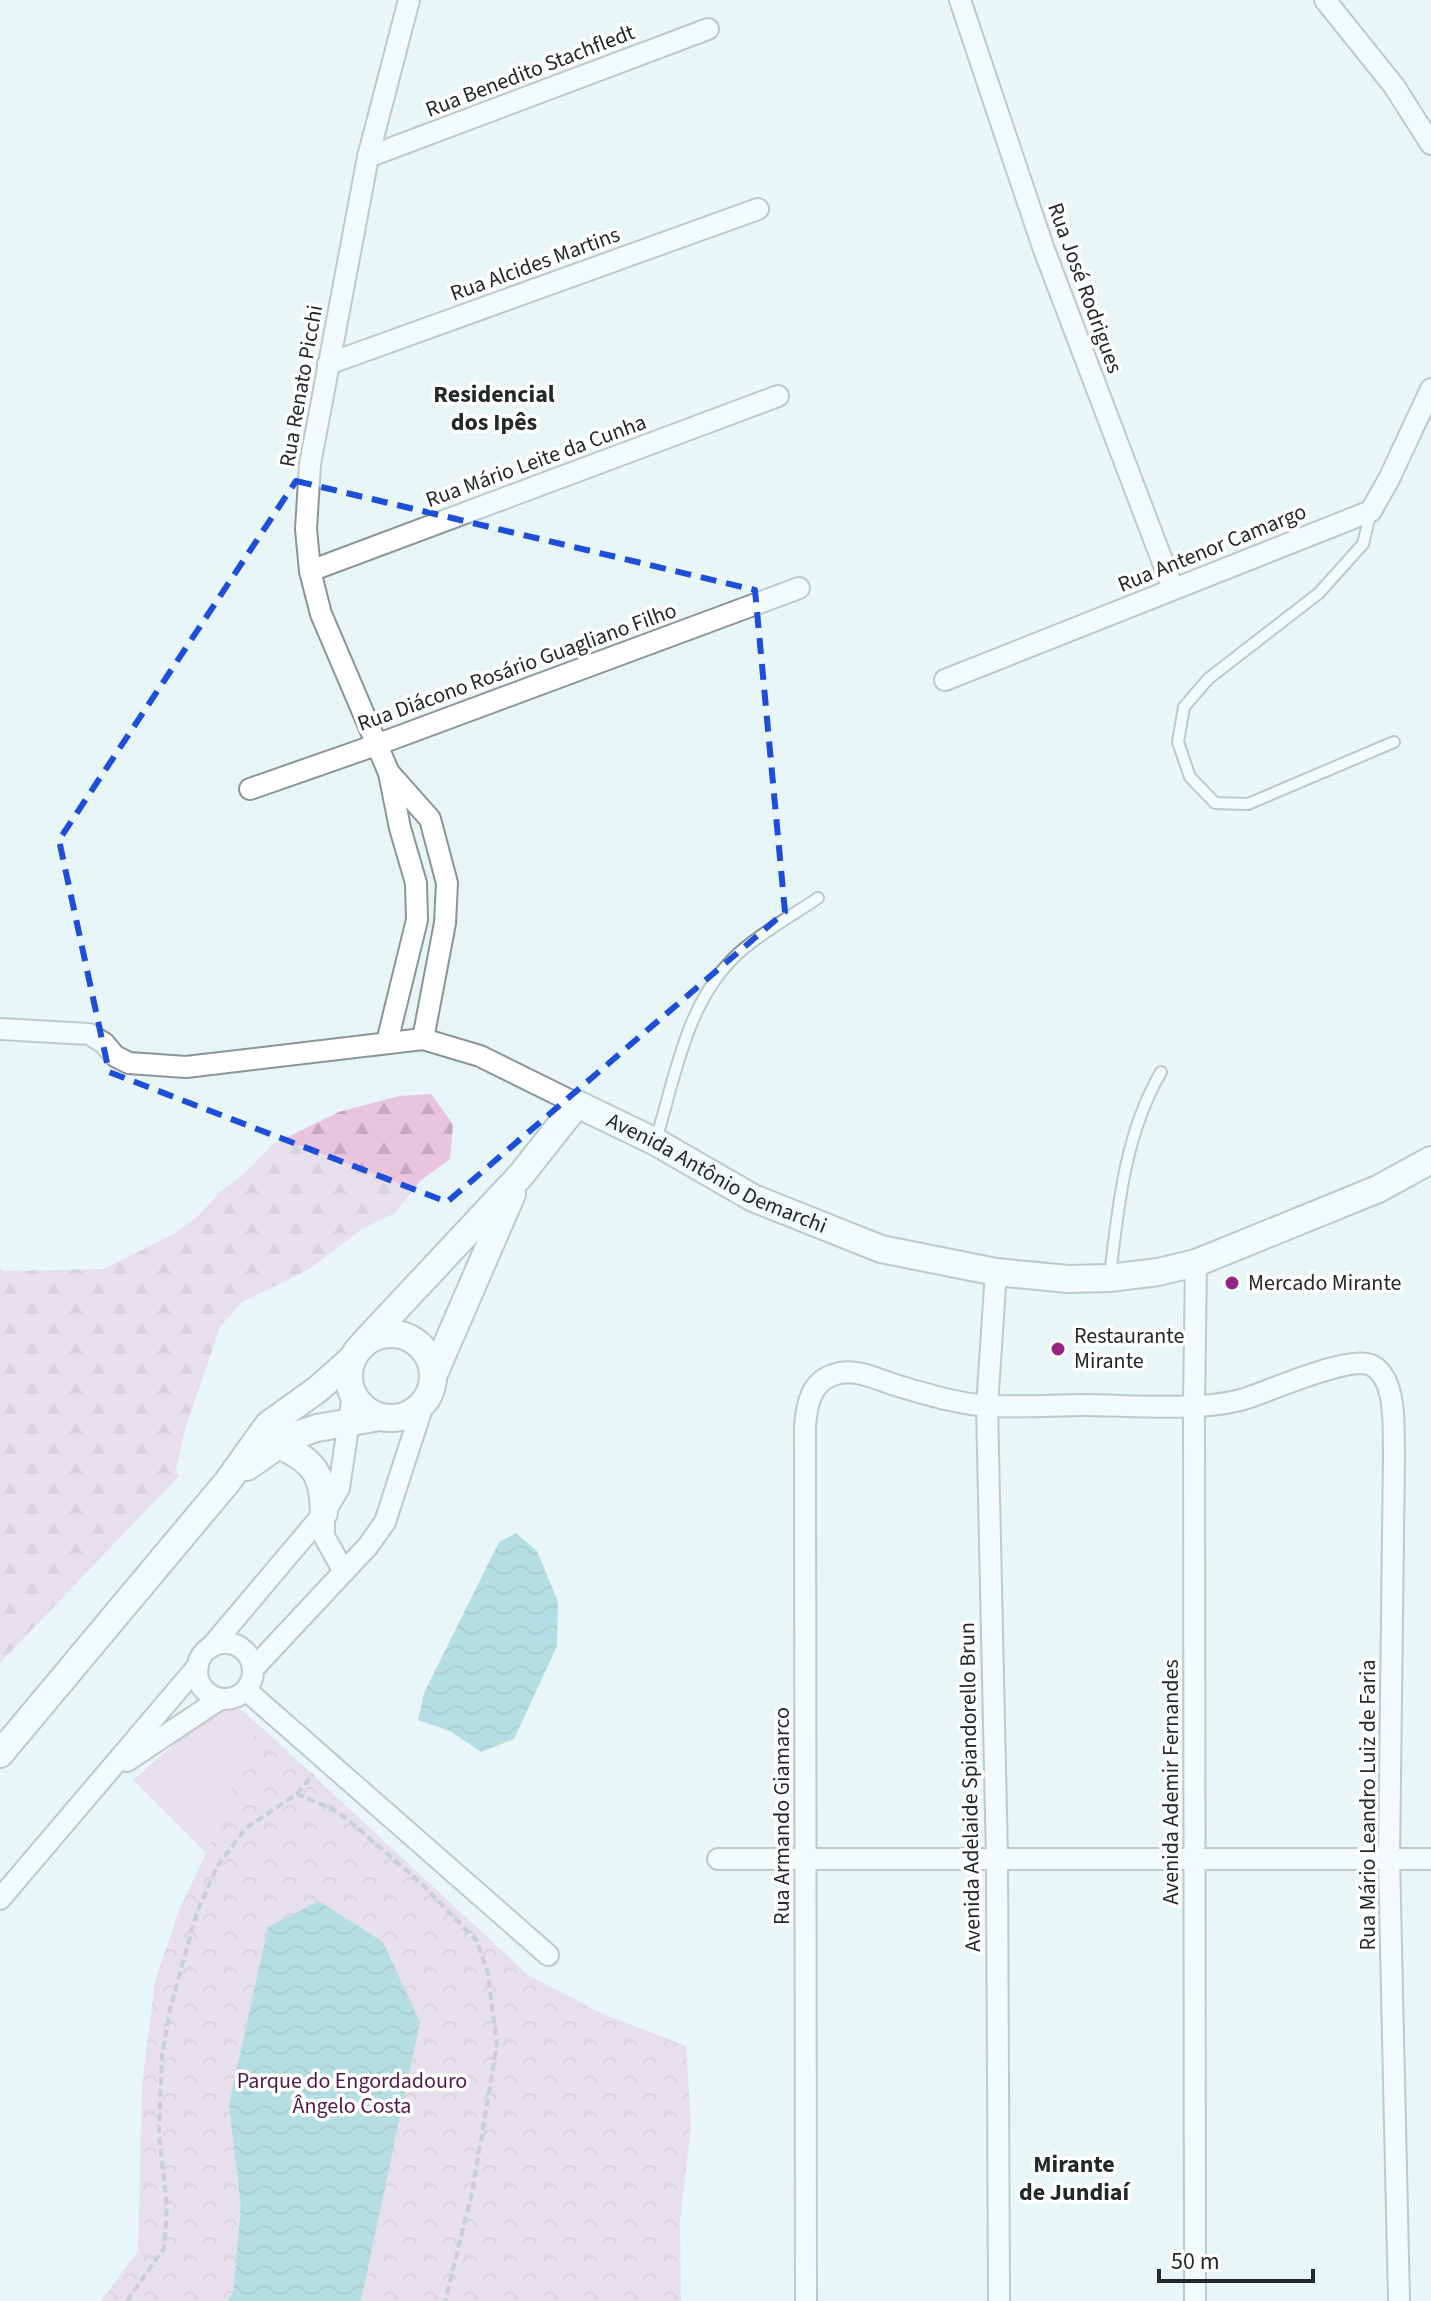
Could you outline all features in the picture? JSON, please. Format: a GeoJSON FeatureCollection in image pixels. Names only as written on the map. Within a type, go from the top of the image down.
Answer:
{"type":"FeatureCollection","features":[{"type":"Feature","properties":{"kind":"street","name":"Rua Renato Picchi"},"geometry":{"type":"LineString","coordinates":[[387,1042],[417,920],[416,883],[400,828],[389,773],[321,614],[310,571],[306,529],[310,464],[368,157],[409,0]]}},
{"type":"Feature","properties":{"kind":"street","name":"Rua José Rodrigues"},"geometry":{"type":"LineString","coordinates":[[960,0],[1043,247],[1173,589]]}},
{"type":"Feature","properties":{"kind":"street"},"geometry":{"type":"LineString","coordinates":[[1325,0],[1394,86],[1431,144]]}},
{"type":"Feature","properties":{"kind":"street","name":"Rua Benedito Stachfledt"},"geometry":{"type":"LineString","coordinates":[[368,157],[708,29]]}},
{"type":"Feature","properties":{"kind":"street","name":"Rua Alcides Martins"},"geometry":{"type":"LineString","coordinates":[[328,364],[758,209]]}},
{"type":"Feature","properties":{"kind":"street"},"geometry":{"type":"LineString","coordinates":[[1371,511],[1431,389]]}},
{"type":"Feature","properties":{"kind":"street","name":"Rua Mário Leite da Cunha"},"geometry":{"type":"LineString","coordinates":[[310,571],[778,396]]}},
{"type":"Feature","properties":{"kind":"street","name":"Rua Antenor Camargo"},"geometry":{"type":"LineString","coordinates":[[945,680],[1371,511]]}},
{"type":"Feature","properties":{"kind":"street","name":"Rua Diácono Rosário Guagliano Filho"},"geometry":{"type":"LineString","coordinates":[[250,789],[799,588]]}},
{"type":"Feature","properties":{"kind":"street","name":"Rua Renato Picchi"},"geometry":{"type":"LineString","coordinates":[[389,773],[430,819],[447,883],[445,923],[423,1039]]}},
{"type":"Feature","properties":{"kind":"street","name":"Avenida Antônio Demarchi"},"geometry":{"type":"LineString","coordinates":[[0,1029],[89,1034],[104,1043],[115,1056],[129,1063],[186,1067],[423,1039],[480,1056],[656,1142],[753,1198],[881,1249],[996,1272],[1068,1279],[1158,1272],[1196,1263],[1378,1189],[1431,1160]]}},
{"type":"Feature","properties":{"kind":"street"},"geometry":{"type":"LineString","coordinates":[[0,1754],[228,1481],[268,1425],[318,1389],[358,1351],[521,1175],[577,1104]]}},
{"type":"Feature","properties":{"kind":"street"},"geometry":{"type":"LineString","coordinates":[[253,1669],[368,1546],[385,1522],[434,1374],[521,1175]]}},
{"type":"Feature","properties":{"kind":"street","name":"Avenida Ademir Fernandes"},"geometry":{"type":"LineString","coordinates":[[1195,2301],[1196,1263]]}},
{"type":"Feature","properties":{"kind":"street","name":"Avenida Adelaide Spiandorello Brun"},"geometry":{"type":"LineString","coordinates":[[996,1272],[987,1406],[997,1859],[999,2301]]}},
{"type":"Feature","properties":{"kind":"street"},"geometry":{"type":"LineString","coordinates":[[211,1647],[233,1644],[243,1650],[253,1669],[246,1690],[230,1699],[210,1695],[202,1687],[198,1666],[202,1655],[324,1513],[339,1488],[353,1394],[349,1376],[358,1351],[377,1336],[392,1333],[408,1337],[421,1345],[430,1359],[434,1374]]}},
{"type":"Feature","properties":{"kind":"street","name":"Rua Mário Leandro Luiz de Faria"},"geometry":{"type":"LineString","coordinates":[[1194,1405],[1241,1400],[1359,1362],[1374,1366],[1386,1380],[1392,1402],[1389,1859],[1399,2301]]}},
{"type":"Feature","properties":{"kind":"street","name":"Rua Armando Giamarco"},"geometry":{"type":"LineString","coordinates":[[806,2301],[807,1401],[818,1382],[838,1373],[864,1375],[936,1398],[987,1406]]}},
{"type":"Feature","properties":{"kind":"street"},"geometry":{"type":"LineString","coordinates":[[353,1394],[364,1408],[380,1417]]}},
{"type":"Feature","properties":{"kind":"street"},"geometry":{"type":"LineString","coordinates":[[228,1481],[290,1437],[317,1428],[380,1417],[397,1418],[412,1413],[424,1402]]}},
{"type":"Feature","properties":{"kind":"street"},"geometry":{"type":"LineString","coordinates":[[987,1406],[1194,1405]]}},
{"type":"Feature","properties":{"kind":"street"},"geometry":{"type":"LineString","coordinates":[[278,1444],[303,1457],[315,1469],[324,1489],[324,1536],[344,1572]]}},
{"type":"Feature","properties":{"kind":"street"},"geometry":{"type":"LineString","coordinates":[[0,1899],[198,1666]]}},
{"type":"Feature","properties":{"kind":"street"},"geometry":{"type":"LineString","coordinates":[[246,1690],[548,1955]]}},
{"type":"Feature","properties":{"kind":"street"},"geometry":{"type":"LineString","coordinates":[[107,1774],[220,1699]]}},
{"type":"Feature","properties":{"kind":"street"},"geometry":{"type":"LineString","coordinates":[[718,1859],[1431,1859]]}},
{"type":"Feature","properties":{"kind":"lane"},"geometry":{"type":"LineString","coordinates":[[1371,511],[1363,544],[1319,593],[1208,679],[1184,707],[1178,742],[1190,777],[1215,803],[1248,804],[1394,742]]}},
{"type":"Feature","properties":{"kind":"lane"},"geometry":{"type":"LineString","coordinates":[[656,1142],[691,1020],[704,995],[740,952],[818,898]]}},
{"type":"Feature","properties":{"kind":"lane"},"geometry":{"type":"LineString","coordinates":[[1109,1278],[1116,1221],[1132,1142],[1147,1096],[1161,1072]]}},
{"type":"Feature","properties":{"kind":"path"},"geometry":{"type":"LineString","coordinates":[[127,2301],[164,2248],[167,2207],[159,2135],[162,2056],[170,2009],[197,1912],[218,1865],[246,1828],[297,1794],[325,1760]]}},
{"type":"Feature","properties":{"kind":"path"},"geometry":{"type":"LineString","coordinates":[[297,1794],[346,1818],[421,1883],[477,1941],[488,1974],[497,2045],[472,2193],[445,2301]]}},
{"type":"Feature","properties":{"kind":"highlighted area"},"geometry":{"type":"Polygon","coordinates":[[[296,481],[755,590],[785,912],[447,1202],[109,1072],[59,840],[296,481]]]}},
{"type":"Feature","properties":{"kind":"green space"},"geometry":{"type":"Polygon","coordinates":[[[431,1094],[453,1124],[450,1159],[420,1181],[395,1213],[362,1229],[308,1270],[242,1302],[220,1327],[184,1432],[176,1470],[179,1476],[0,1663],[0,1267],[3,1271],[104,1269],[174,1234],[199,1215],[273,1144],[339,1112],[399,1096],[431,1094]]]}},
{"type":"Feature","properties":{"kind":"green space"},"geometry":{"type":"Polygon","coordinates":[[[235,1705],[258,1724],[206,1853],[133,1780],[214,1710],[235,1705]]]}},
{"type":"Feature","properties":{"kind":"green space","name":"Parque do Engordadouro Ângelo Costa"},"geometry":{"type":"Polygon","coordinates":[[[258,1724],[528,1975],[603,2014],[686,2046],[691,2128],[680,2221],[681,2301],[101,2301],[138,2251],[142,2085],[155,1981],[179,1911],[258,1724]]]}},
{"type":"Feature","properties":{"kind":"water"},"geometry":{"type":"Polygon","coordinates":[[[516,1533],[537,1551],[558,1602],[557,1646],[514,1739],[481,1752],[450,1731],[418,1720],[424,1693],[499,1542],[516,1533]]]}},
{"type":"Feature","properties":{"kind":"water"},"geometry":{"type":"Polygon","coordinates":[[[319,1901],[383,1942],[420,2022],[361,2301],[227,2301],[233,2293],[241,2207],[229,2105],[268,1927],[319,1901]]]}},
{"type":"Feature","properties":{"kind":"place","name":"Mercado Mirante"},"geometry":{"type":"Point","coordinates":[1232,1283]}},
{"type":"Feature","properties":{"kind":"place","name":"Restaurante Mirante"},"geometry":{"type":"Point","coordinates":[1058,1349]}},
{"type":"Feature","properties":{"kind":"district","name":"Residencial dos Ipês"},"geometry":{"type":"Point","coordinates":[494,408]}},
{"type":"Feature","properties":{"kind":"district","name":"Mirante de Jundiaí"},"geometry":{"type":"Point","coordinates":[1074,2178]}}]}
